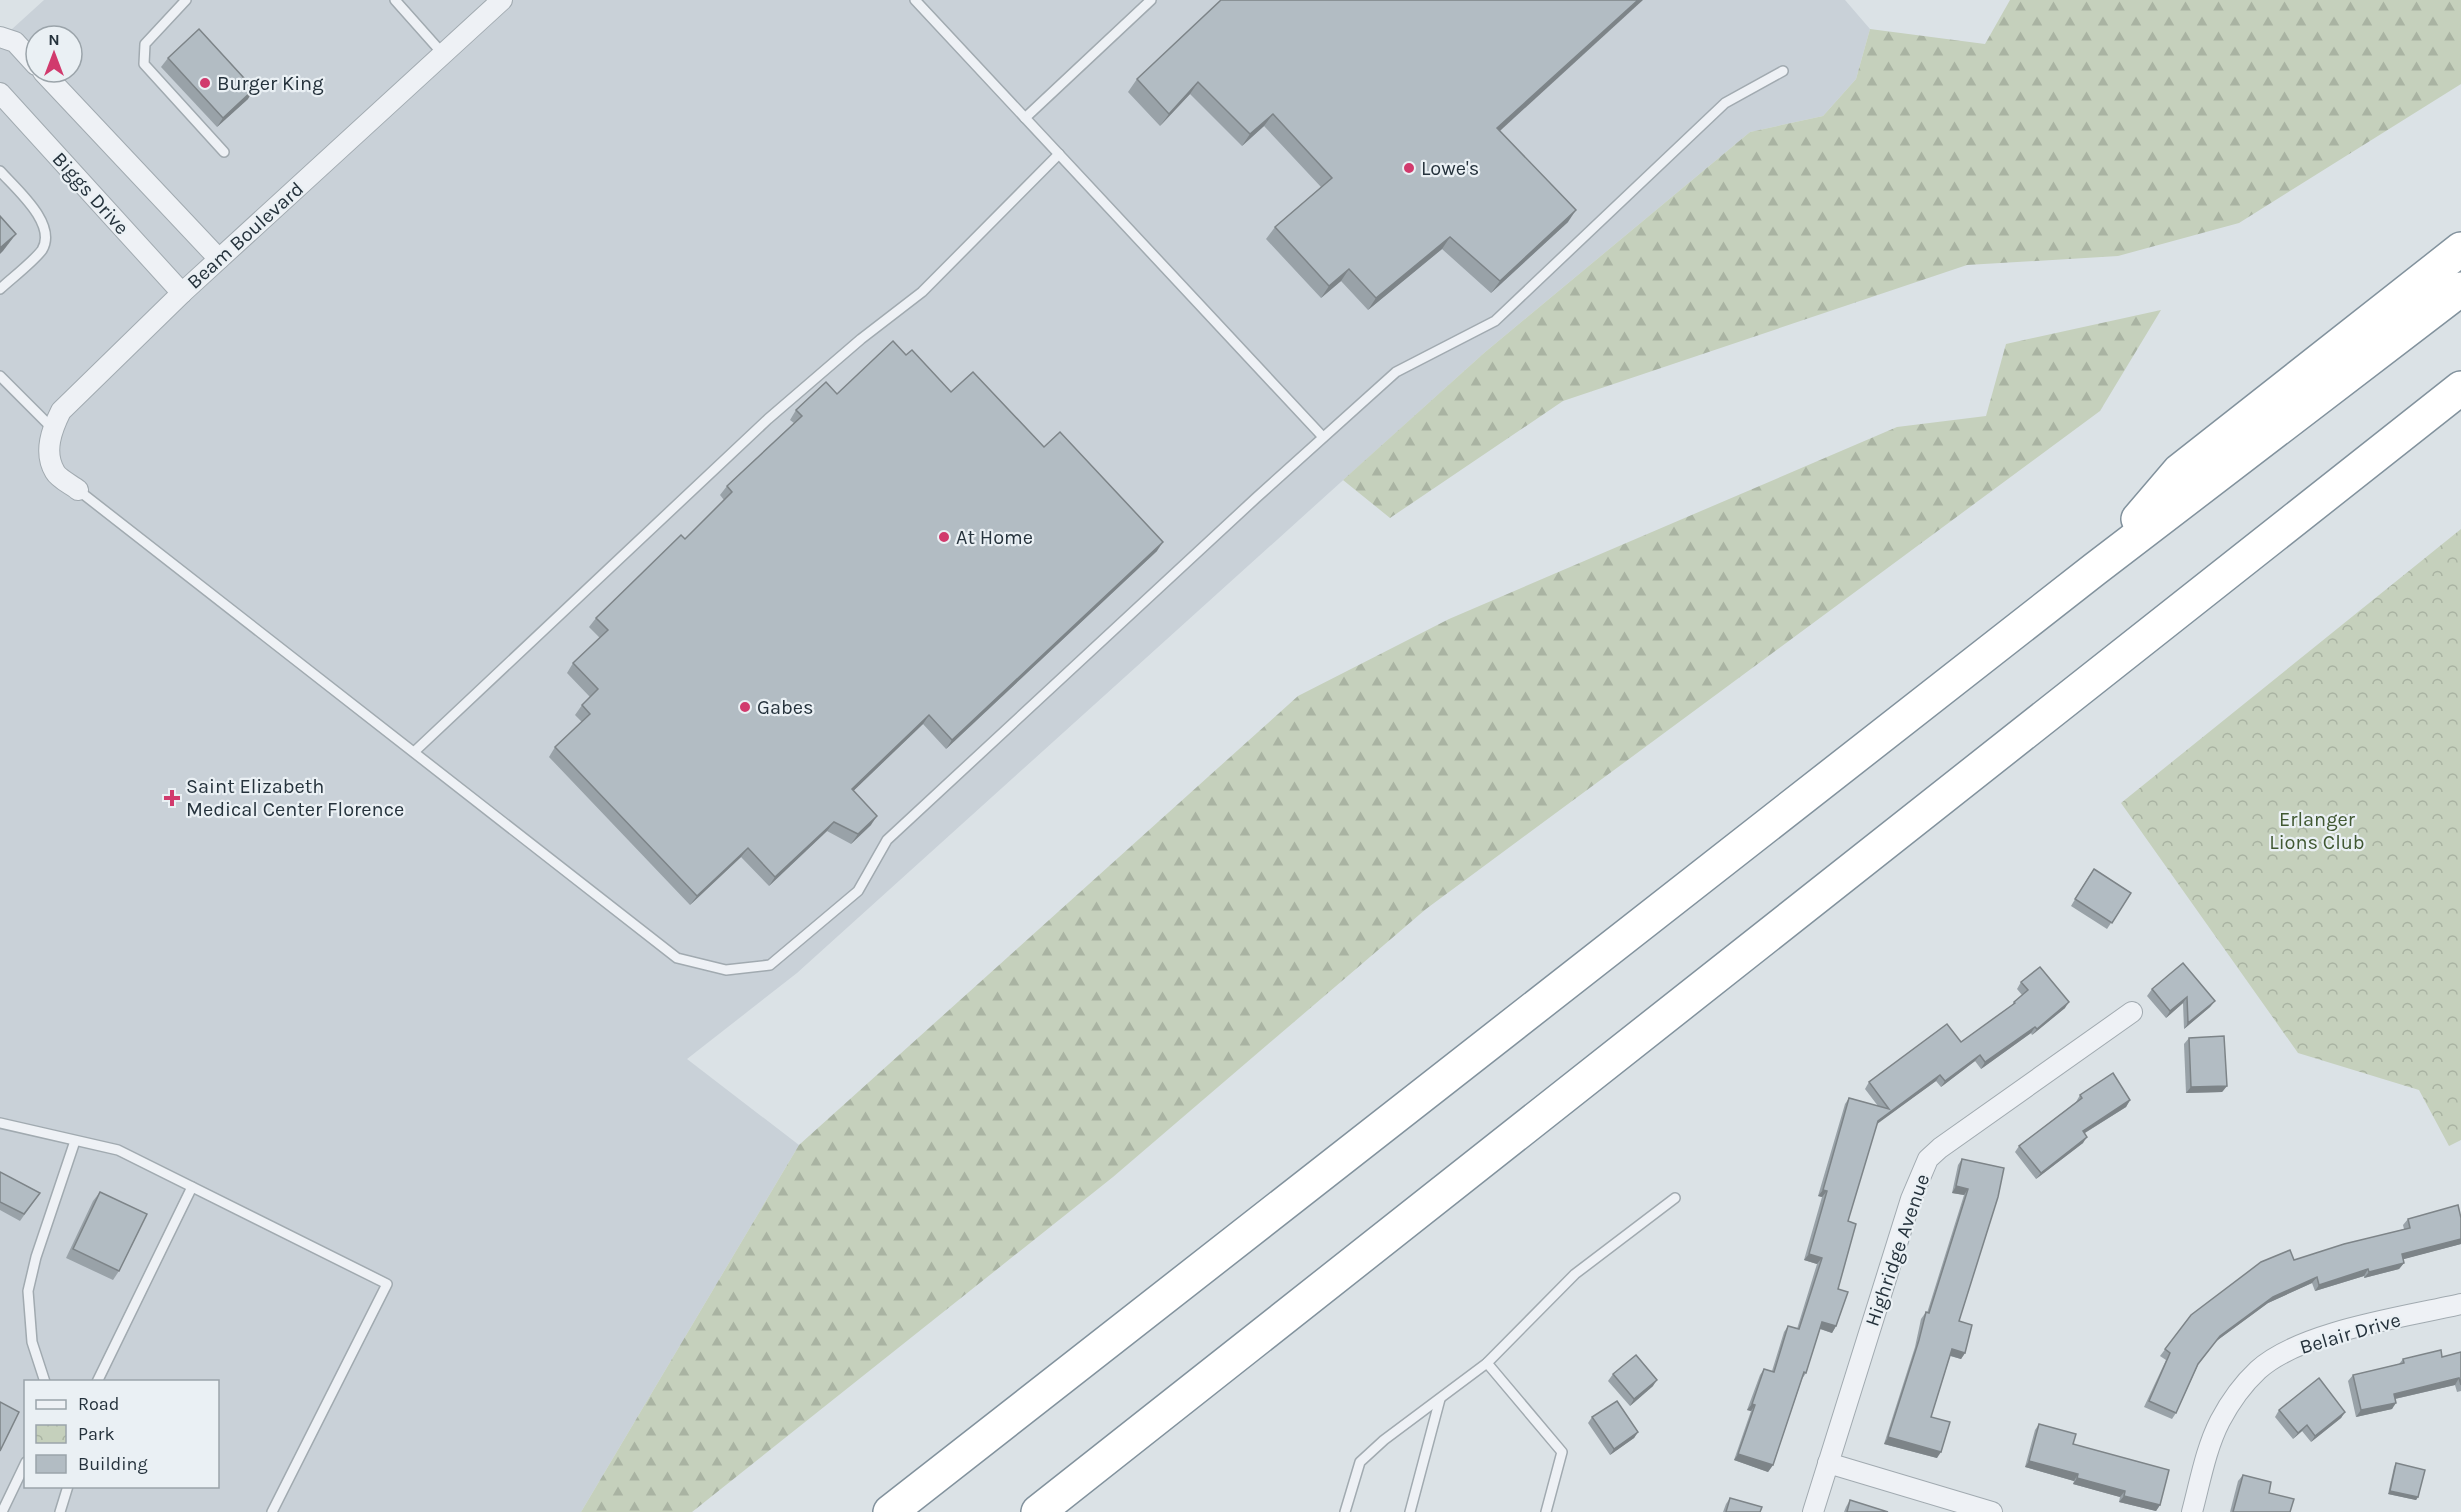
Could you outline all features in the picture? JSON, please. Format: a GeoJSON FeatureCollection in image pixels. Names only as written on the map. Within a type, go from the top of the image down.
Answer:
{"type":"FeatureCollection","features":[{"type":"Feature","properties":{"kind":"highway"},"geometry":{"type":"LineString","coordinates":[[2095,569],[2179,471],[2461,249]]}},
{"type":"Feature","properties":{"kind":"highway"},"geometry":{"type":"LineString","coordinates":[[890,1512],[2095,569],[2461,289]]}},
{"type":"Feature","properties":{"kind":"highway"},"geometry":{"type":"LineString","coordinates":[[1038,1512],[2461,388]]}},
{"type":"Feature","properties":{"kind":"street","name":"Beam Boulevard"},"geometry":{"type":"LineString","coordinates":[[52,428],[61,411],[182,293],[502,0]]}},
{"type":"Feature","properties":{"kind":"street"},"geometry":{"type":"LineString","coordinates":[[0,37],[15,42],[24,52]]}},
{"type":"Feature","properties":{"kind":"street"},"geometry":{"type":"LineString","coordinates":[[54,84],[219,259]]}},
{"type":"Feature","properties":{"kind":"street","name":"Biggs Drive"},"geometry":{"type":"LineString","coordinates":[[0,93],[182,293]]}},
{"type":"Feature","properties":{"kind":"street"},"geometry":{"type":"LineString","coordinates":[[52,428],[49,450],[55,473],[78,490]]}},
{"type":"Feature","properties":{"kind":"street","name":"Highridge Avenue"},"geometry":{"type":"LineString","coordinates":[[1813,1512],[1911,1199],[1928,1159],[1940,1148],[2132,1012]]}},
{"type":"Feature","properties":{"kind":"street","name":"Belair Drive"},"geometry":{"type":"LineString","coordinates":[[2192,1512],[2208,1452],[2219,1423],[2237,1393],[2259,1369],[2286,1352],[2312,1340],[2461,1304]]}},
{"type":"Feature","properties":{"kind":"street"},"geometry":{"type":"LineString","coordinates":[[1828,1463],[1992,1512]]}},
{"type":"Feature","properties":{"kind":"lane"},"geometry":{"type":"LineString","coordinates":[[186,0],[145,44],[144,64],[224,152]]}},
{"type":"Feature","properties":{"kind":"lane"},"geometry":{"type":"LineString","coordinates":[[395,0],[443,54]]}},
{"type":"Feature","properties":{"kind":"lane"},"geometry":{"type":"LineString","coordinates":[[915,0],[1323,437]]}},
{"type":"Feature","properties":{"kind":"lane"},"geometry":{"type":"LineString","coordinates":[[1025,118],[1151,0]]}},
{"type":"Feature","properties":{"kind":"lane"},"geometry":{"type":"LineString","coordinates":[[78,490],[678,958],[726,970],[770,965],[858,891],[887,840],[1396,372],[1495,321],[1725,104],[1782,71]]}},
{"type":"Feature","properties":{"kind":"lane"},"geometry":{"type":"LineString","coordinates":[[414,752],[768,419],[861,339],[922,292],[1059,154]]}},
{"type":"Feature","properties":{"kind":"lane"},"geometry":{"type":"LineString","coordinates":[[0,171],[41,218],[45,234],[43,249],[0,289]]}},
{"type":"Feature","properties":{"kind":"lane"},"geometry":{"type":"LineString","coordinates":[[0,376],[52,428]]}},
{"type":"Feature","properties":{"kind":"lane"},"geometry":{"type":"LineString","coordinates":[[0,1123],[118,1150],[387,1284],[272,1512]]}},
{"type":"Feature","properties":{"kind":"lane"},"geometry":{"type":"LineString","coordinates":[[44,1380],[32,1341],[28,1291],[36,1257],[75,1140]]}},
{"type":"Feature","properties":{"kind":"lane"},"geometry":{"type":"LineString","coordinates":[[98,1380],[192,1187]]}},
{"type":"Feature","properties":{"kind":"lane"},"geometry":{"type":"LineString","coordinates":[[1345,1512],[1360,1462],[1384,1440],[1487,1363],[1575,1274],[1675,1198]]}},
{"type":"Feature","properties":{"kind":"lane"},"geometry":{"type":"LineString","coordinates":[[1487,1363],[1562,1452],[1546,1512]]}},
{"type":"Feature","properties":{"kind":"lane"},"geometry":{"type":"LineString","coordinates":[[1410,1512],[1440,1399]]}},
{"type":"Feature","properties":{"kind":"lane"},"geometry":{"type":"LineString","coordinates":[[2,1512],[24,1466]]}},
{"type":"Feature","properties":{"kind":"lane"},"geometry":{"type":"LineString","coordinates":[[60,1512],[67,1488]]}},
{"type":"Feature","properties":{"kind":"shaded area"},"geometry":{"type":"Polygon","coordinates":[[[44,0],[1845,0],[1870,29],[1856,79],[1823,116],[1750,132],[1484,353],[797,973],[687,1059],[799,1145],[581,1512],[0,1512],[0,40],[44,0]]]}},
{"type":"Feature","properties":{"kind":"green space"},"geometry":{"type":"Polygon","coordinates":[[[2010,0],[2461,0],[2461,84],[2239,223],[2118,256],[1967,265],[1563,401],[1390,518],[1343,480],[1484,353],[1750,132],[1823,116],[1856,79],[1870,29],[1985,44],[2010,0]]]}},
{"type":"Feature","properties":{"kind":"green space"},"geometry":{"type":"Polygon","coordinates":[[[2161,310],[2100,411],[1426,909],[1113,1177],[692,1512],[581,1512],[799,1145],[1298,696],[1449,619],[1897,427],[1986,416],[2006,344],[2161,310]]]}},
{"type":"Feature","properties":{"kind":"green space","name":"Erlanger Lions Club"},"geometry":{"type":"Polygon","coordinates":[[[2461,529],[2461,1140],[2449,1146],[2419,1090],[2298,1053],[2121,803],[2461,529]]]}},
{"type":"Feature","properties":{"kind":"building","name":"Lowe's"},"geometry":{"type":"Polygon","coordinates":[[[1221,0],[1638,0],[1497,128],[1576,210],[1500,281],[1450,237],[1376,298],[1349,269],[1329,286],[1275,227],[1332,178],[1273,114],[1250,134],[1198,82],[1169,114],[1137,79],[1221,0]]]}},
{"type":"Feature","properties":{"kind":"building","name":"Burger King"},"geometry":{"type":"Polygon","coordinates":[[[199,29],[254,89],[223,118],[168,58],[199,29]]]}},
{"type":"Feature","properties":{"kind":"building"},"geometry":{"type":"Polygon","coordinates":[[[0,216],[16,234],[0,248],[0,216]]]}},
{"type":"Feature","properties":{"kind":"building"},"geometry":{"type":"Polygon","coordinates":[[[893,341],[906,355],[912,350],[951,392],[973,372],[1044,447],[1060,432],[1163,542],[952,740],[929,715],[852,789],[877,816],[858,834],[834,822],[775,877],[748,848],[697,896],[555,747],[590,714],[582,705],[598,689],[573,663],[608,630],[596,618],[681,535],[685,539],[732,492],[727,486],[802,416],[796,410],[826,382],[837,394],[893,341]]]}},
{"type":"Feature","properties":{"kind":"building"},"geometry":{"type":"Polygon","coordinates":[[[2094,869],[2131,893],[2112,923],[2075,899],[2094,869]]]}},
{"type":"Feature","properties":{"kind":"building"},"geometry":{"type":"Polygon","coordinates":[[[2183,963],[2215,1001],[2188,1023],[2187,997],[2170,1011],[2152,989],[2183,963]]]}},
{"type":"Feature","properties":{"kind":"building"},"geometry":{"type":"Polygon","coordinates":[[[2040,967],[2069,1002],[2037,1029],[2035,1027],[1985,1062],[1980,1055],[1945,1081],[1940,1075],[1878,1121],[1848,1221],[1856,1224],[1838,1289],[1848,1292],[1836,1326],[1822,1322],[1773,1465],[1738,1454],[1755,1405],[1752,1404],[1764,1369],[1774,1372],[1788,1326],[1799,1329],[1822,1258],[1809,1254],[1827,1191],[1823,1190],[1849,1098],[1889,1109],[1869,1082],[1947,1024],[1961,1042],[2015,1003],[2028,990],[2021,982],[2040,967]]]}},
{"type":"Feature","properties":{"kind":"building"},"geometry":{"type":"Polygon","coordinates":[[[2224,1036],[2227,1086],[2191,1087],[2189,1038],[2224,1036]]]}},
{"type":"Feature","properties":{"kind":"building"},"geometry":{"type":"Polygon","coordinates":[[[2113,1073],[2130,1100],[2083,1131],[2087,1137],[2041,1173],[2019,1146],[2082,1098],[2080,1095],[2113,1073]]]}},
{"type":"Feature","properties":{"kind":"building"},"geometry":{"type":"Polygon","coordinates":[[[1962,1159],[2004,1168],[1998,1197],[1959,1321],[1972,1325],[1965,1353],[1952,1349],[1931,1417],[1950,1422],[1941,1452],[1888,1437],[1926,1312],[1929,1313],[1968,1189],[1956,1186],[1962,1159]]]}},
{"type":"Feature","properties":{"kind":"building"},"geometry":{"type":"Polygon","coordinates":[[[0,1172],[40,1193],[24,1214],[0,1202],[0,1172]]]}},
{"type":"Feature","properties":{"kind":"building"},"geometry":{"type":"Polygon","coordinates":[[[100,1192],[147,1214],[119,1271],[73,1249],[100,1192]]]}},
{"type":"Feature","properties":{"kind":"building"},"geometry":{"type":"Polygon","coordinates":[[[2458,1205],[2461,1218],[2461,1239],[2402,1254],[2404,1263],[2369,1272],[2368,1269],[2319,1285],[2317,1277],[2273,1297],[2220,1336],[2198,1364],[2176,1413],[2149,1401],[2170,1353],[2165,1349],[2191,1315],[2261,1262],[2290,1250],[2294,1260],[2344,1244],[2410,1228],[2408,1219],[2458,1205]]]}},
{"type":"Feature","properties":{"kind":"building"},"geometry":{"type":"Polygon","coordinates":[[[2441,1350],[2442,1357],[2461,1352],[2461,1385],[2459,1378],[2394,1394],[2396,1403],[2361,1410],[2353,1375],[2404,1363],[2403,1359],[2441,1350]]]}},
{"type":"Feature","properties":{"kind":"building"},"geometry":{"type":"Polygon","coordinates":[[[1636,1355],[1657,1380],[1634,1399],[1613,1374],[1636,1355]]]}},
{"type":"Feature","properties":{"kind":"building"},"geometry":{"type":"Polygon","coordinates":[[[2319,1378],[2345,1412],[2315,1436],[2307,1425],[2298,1433],[2279,1410],[2319,1378]]]}},
{"type":"Feature","properties":{"kind":"building"},"geometry":{"type":"Polygon","coordinates":[[[1617,1401],[1638,1432],[1614,1449],[1592,1417],[1617,1401]]]}},
{"type":"Feature","properties":{"kind":"building"},"geometry":{"type":"Polygon","coordinates":[[[0,1402],[19,1412],[0,1451],[0,1402]]]}},
{"type":"Feature","properties":{"kind":"building"},"geometry":{"type":"Polygon","coordinates":[[[2039,1424],[2076,1434],[2073,1444],[2169,1470],[2160,1505],[2124,1496],[2125,1491],[2077,1478],[2078,1474],[2029,1461],[2039,1424]]]}},
{"type":"Feature","properties":{"kind":"building"},"geometry":{"type":"Polygon","coordinates":[[[2396,1463],[2425,1470],[2418,1497],[2390,1491],[2396,1463]]]}},
{"type":"Feature","properties":{"kind":"building"},"geometry":{"type":"Polygon","coordinates":[[[2243,1475],[2271,1482],[2269,1493],[2294,1499],[2290,1512],[2233,1512],[2243,1475]]]}},
{"type":"Feature","properties":{"kind":"building"},"geometry":{"type":"Polygon","coordinates":[[[1730,1498],[1762,1507],[1760,1512],[1726,1512],[1730,1498]]]}},
{"type":"Feature","properties":{"kind":"building"},"geometry":{"type":"Polygon","coordinates":[[[1850,1500],[1888,1512],[1847,1512],[1850,1500]]]}},
{"type":"Feature","properties":{"kind":"place","name":"Burger King"},"geometry":{"type":"Point","coordinates":[205,83]}},
{"type":"Feature","properties":{"kind":"place","name":"Lowe's"},"geometry":{"type":"Point","coordinates":[1409,168]}},
{"type":"Feature","properties":{"kind":"place","name":"At Home"},"geometry":{"type":"Point","coordinates":[944,537]}},
{"type":"Feature","properties":{"kind":"place","name":"Gabes"},"geometry":{"type":"Point","coordinates":[745,707]}},
{"type":"Feature","properties":{"kind":"place","name":"Saint Elizabeth Medical Center Florence"},"geometry":{"type":"Point","coordinates":[172,798]}}]}
